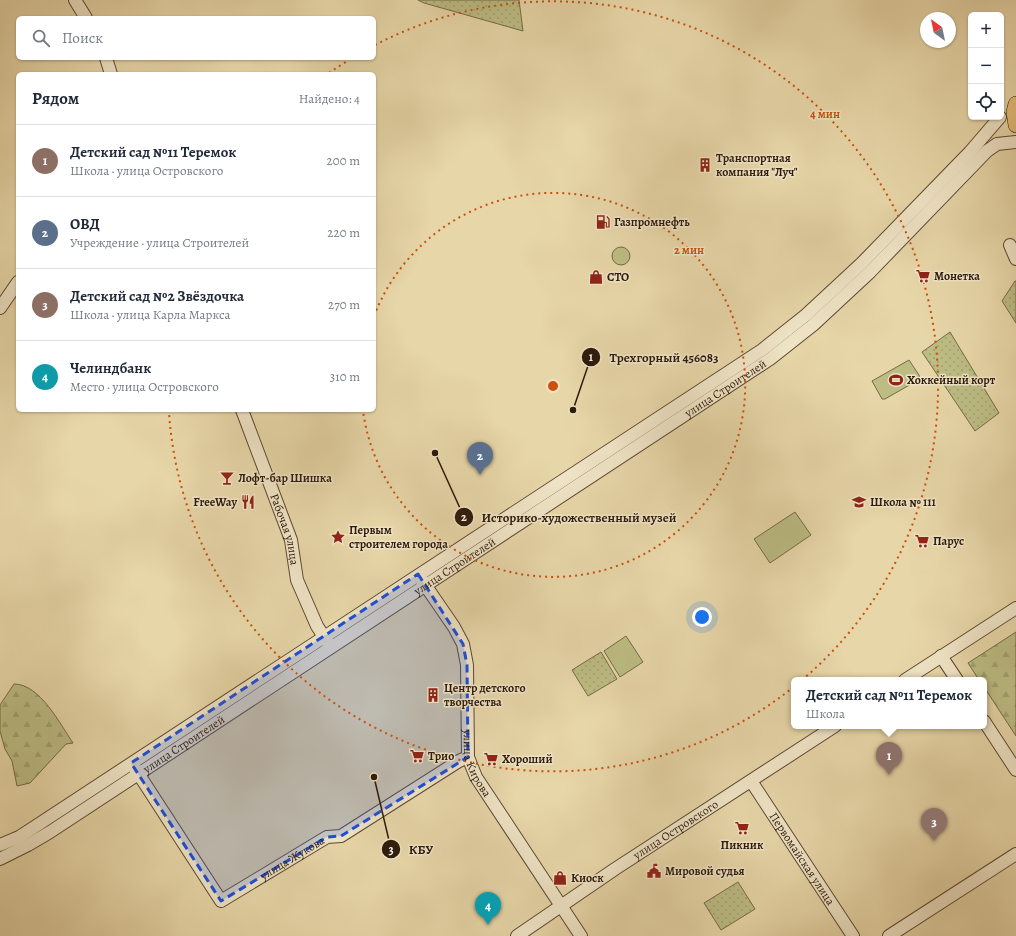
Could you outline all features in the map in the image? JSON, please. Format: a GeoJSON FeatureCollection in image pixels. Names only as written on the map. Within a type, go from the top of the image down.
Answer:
{"type":"FeatureCollection","features":[{"type":"Feature","properties":{"kind":"main road"},"geometry":{"type":"LineString","coordinates":[[1016,104],[1014,112],[1016,125]]}},
{"type":"Feature","properties":{"kind":"street"},"geometry":{"type":"LineString","coordinates":[[75,0],[85,16]]}},
{"type":"Feature","properties":{"kind":"street"},"geometry":{"type":"LineString","coordinates":[[107,60],[110,72]]}},
{"type":"Feature","properties":{"kind":"street","name":"улица Строителей"},"geometry":{"type":"LineString","coordinates":[[1004,112],[1016,100]]}},
{"type":"Feature","properties":{"kind":"street","name":"улица Строителей"},"geometry":{"type":"LineString","coordinates":[[0,845],[19,837],[418,574],[720,379],[786,332],[861,264],[970,152],[997,120]]}},
{"type":"Feature","properties":{"kind":"street","name":"улица Строителей"},"geometry":{"type":"LineString","coordinates":[[0,859],[28,845],[139,773],[770,359],[813,325],[870,272],[987,151],[997,144],[1016,142]]}},
{"type":"Feature","properties":{"kind":"street"},"geometry":{"type":"LineString","coordinates":[[1010,245],[1016,259]]}},
{"type":"Feature","properties":{"kind":"street"},"geometry":{"type":"LineString","coordinates":[[0,308],[16,285]]}},
{"type":"Feature","properties":{"kind":"street","name":"Рабочая улица"},"geometry":{"type":"LineString","coordinates":[[243,412],[291,540],[297,580],[314,619],[330,647]]}},
{"type":"Feature","properties":{"kind":"street","name":"улица Кирова"},"geometry":{"type":"LineString","coordinates":[[418,574],[454,627],[463,644],[467,666],[468,757],[476,777],[581,936]]}},
{"type":"Feature","properties":{"kind":"street"},"geometry":{"type":"LineString","coordinates":[[910,677],[1016,608]]}},
{"type":"Feature","properties":{"kind":"street"},"geometry":{"type":"LineString","coordinates":[[941,656],[955,677]]}},
{"type":"Feature","properties":{"kind":"street"},"geometry":{"type":"LineString","coordinates":[[987,726],[1016,770]]}},
{"type":"Feature","properties":{"kind":"street","name":"улица Островского"},"geometry":{"type":"LineString","coordinates":[[517,936],[830,729]]}},
{"type":"Feature","properties":{"kind":"street","name":"улица Жукова"},"geometry":{"type":"LineString","coordinates":[[139,773],[221,901],[327,837],[341,836],[459,761],[468,757]]}},
{"type":"Feature","properties":{"kind":"street"},"geometry":{"type":"LineString","coordinates":[[131,763],[139,773]]}},
{"type":"Feature","properties":{"kind":"street","name":"Первомайская улица"},"geometry":{"type":"LineString","coordinates":[[752,781],[853,936]]}},
{"type":"Feature","properties":{"kind":"street"},"geometry":{"type":"LineString","coordinates":[[890,936],[1016,854]]}},
{"type":"Feature","properties":{"kind":"highlighted area"},"geometry":{"type":"Polygon","coordinates":[[[418,574],[463,644],[467,665],[468,757],[341,836],[327,837],[221,901],[131,763],[418,574]]]}},
{"type":"Feature","properties":{"kind":"green space"},"geometry":{"type":"Polygon","coordinates":[[[418,0],[519,0],[523,31],[424,3],[418,0]]]}},
{"type":"Feature","properties":{"kind":"green space"},"geometry":{"type":"Polygon","coordinates":[[[621,247],[627,250],[630,256],[627,262],[621,265],[615,262],[612,256],[615,250],[621,247]]]}},
{"type":"Feature","properties":{"kind":"green space"},"geometry":{"type":"Polygon","coordinates":[[[1016,281],[1016,323],[1002,301],[1016,281]]]}},
{"type":"Feature","properties":{"kind":"green space"},"geometry":{"type":"Polygon","coordinates":[[[950,332],[999,413],[975,431],[922,352],[950,332]]]}},
{"type":"Feature","properties":{"kind":"green space","name":"Хоккейный корт"},"geometry":{"type":"Polygon","coordinates":[[[909,360],[920,379],[885,399],[882,399],[872,381],[909,360]]]}},
{"type":"Feature","properties":{"kind":"green space"},"geometry":{"type":"Polygon","coordinates":[[[795,512],[811,535],[770,563],[754,539],[795,512]]]}},
{"type":"Feature","properties":{"kind":"green space"},"geometry":{"type":"Polygon","coordinates":[[[1016,632],[1016,736],[987,692],[987,677],[977,677],[968,663],[1016,632]]]}},
{"type":"Feature","properties":{"kind":"green space"},"geometry":{"type":"Polygon","coordinates":[[[626,636],[643,662],[620,677],[604,651],[626,636]]]}},
{"type":"Feature","properties":{"kind":"green space"},"geometry":{"type":"Polygon","coordinates":[[[601,652],[617,679],[588,696],[572,670],[601,652]]]}},
{"type":"Feature","properties":{"kind":"green space"},"geometry":{"type":"Polygon","coordinates":[[[14,684],[23,686],[41,698],[73,743],[66,744],[30,783],[17,786],[12,761],[5,749],[0,731],[0,705],[14,684]]]}},
{"type":"Feature","properties":{"kind":"green space"},"geometry":{"type":"Polygon","coordinates":[[[738,882],[755,909],[721,930],[704,903],[738,882]]]}},
{"type":"Feature","properties":{"kind":"place","name":"Транспортная компания \"Луч\""},"geometry":{"type":"Point","coordinates":[705,165]}},
{"type":"Feature","properties":{"kind":"place","name":"Газпромнефть"},"geometry":{"type":"Point","coordinates":[603,222]}},
{"type":"Feature","properties":{"kind":"place","name":"Монетка"},"geometry":{"type":"Point","coordinates":[923,276]}},
{"type":"Feature","properties":{"kind":"place","name":"СТО"},"geometry":{"type":"Point","coordinates":[596,277]}},
{"type":"Feature","properties":{"kind":"place","name":"Хоккейный корт"},"geometry":{"type":"Point","coordinates":[896,380]}},
{"type":"Feature","properties":{"kind":"place","name":"Трехгорный 456083"},"geometry":{"type":"Point","coordinates":[573,410]}},
{"type":"Feature","properties":{"kind":"place","name":"Историко-художественный музей"},"geometry":{"type":"Point","coordinates":[435,453]}},
{"type":"Feature","properties":{"kind":"place","name":"ОВД"},"geometry":{"type":"Point","coordinates":[480,475]}},
{"type":"Feature","properties":{"kind":"place","name":"Лофт-бар Шишка"},"geometry":{"type":"Point","coordinates":[227,478]}},
{"type":"Feature","properties":{"kind":"place","name":"FreeWay"},"geometry":{"type":"Point","coordinates":[248,502]}},
{"type":"Feature","properties":{"kind":"place","name":"Школа № 111"},"geometry":{"type":"Point","coordinates":[859,502]}},
{"type":"Feature","properties":{"kind":"place","name":"Первым строителем города"},"geometry":{"type":"Point","coordinates":[338,537]}},
{"type":"Feature","properties":{"kind":"place","name":"Парус"},"geometry":{"type":"Point","coordinates":[922,541]}},
{"type":"Feature","properties":{"kind":"place","name":"Центр детского творчества"},"geometry":{"type":"Point","coordinates":[433,695]}},
{"type":"Feature","properties":{"kind":"place","name":"Трио"},"geometry":{"type":"Point","coordinates":[417,756]}},
{"type":"Feature","properties":{"kind":"place","name":"Хороший"},"geometry":{"type":"Point","coordinates":[491,759]}},
{"type":"Feature","properties":{"kind":"place","name":"Детский сад №11 Теремок"},"geometry":{"type":"Point","coordinates":[889,775]}},
{"type":"Feature","properties":{"kind":"place","name":"КБУ"},"geometry":{"type":"Point","coordinates":[374,777]}},
{"type":"Feature","properties":{"kind":"place","name":"Пикник"},"geometry":{"type":"Point","coordinates":[742,828]}},
{"type":"Feature","properties":{"kind":"place","name":"Детский сад №2 Звёздочка"},"geometry":{"type":"Point","coordinates":[934,841]}},
{"type":"Feature","properties":{"kind":"place","name":"Мировой судья"},"geometry":{"type":"Point","coordinates":[654,871]}},
{"type":"Feature","properties":{"kind":"place","name":"Киоск"},"geometry":{"type":"Point","coordinates":[560,878]}},
{"type":"Feature","properties":{"kind":"place","name":"Челиндбанк"},"geometry":{"type":"Point","coordinates":[488,925]}}]}
